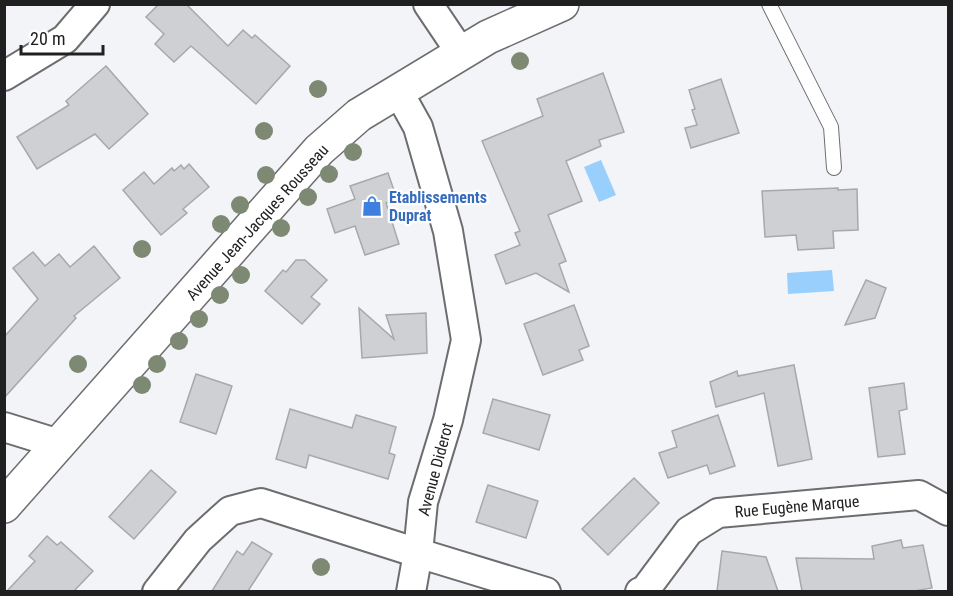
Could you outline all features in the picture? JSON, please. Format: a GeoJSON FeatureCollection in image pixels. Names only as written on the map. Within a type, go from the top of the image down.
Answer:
{"type":"FeatureCollection","features":[{"type":"Feature","properties":{"kind":"street"},"geometry":{"type":"LineString","coordinates":[[4,76],[65,39],[95,4]]}},
{"type":"Feature","properties":{"kind":"street"},"geometry":{"type":"LineString","coordinates":[[428,4],[461,53]]}},
{"type":"Feature","properties":{"kind":"street","name":"Avenue Jean-Jacques Rousseau"},"geometry":{"type":"LineString","coordinates":[[4,506],[319,150],[359,115],[461,53],[488,37],[562,4]]}},
{"type":"Feature","properties":{"kind":"street","name":"Avenue Diderot"},"geometry":{"type":"LineString","coordinates":[[398,91],[417,127],[448,231],[466,340],[448,420],[423,502],[418,553],[411,591]]}},
{"type":"Feature","properties":{"kind":"street"},"geometry":{"type":"LineString","coordinates":[[4,427],[59,444]]}},
{"type":"Feature","properties":{"kind":"street","name":"Rue Eugène Marque"},"geometry":{"type":"LineString","coordinates":[[640,591],[645,590],[689,531],[718,513],[919,495],[948,512]]}},
{"type":"Feature","properties":{"kind":"street"},"geometry":{"type":"LineString","coordinates":[[157,591],[198,540],[230,511],[261,503],[546,591]]}},
{"type":"Feature","properties":{"kind":"lane"},"geometry":{"type":"LineString","coordinates":[[769,4],[831,127],[834,168]]}},
{"type":"Feature","properties":{"kind":"water"},"geometry":{"type":"Polygon","coordinates":[[[601,160],[616,195],[599,202],[584,167],[601,160]]]}},
{"type":"Feature","properties":{"kind":"water"},"geometry":{"type":"Polygon","coordinates":[[[832,270],[834,291],[788,294],[787,273],[832,270]]]}},
{"type":"Feature","properties":{"kind":"building"},"geometry":{"type":"Polygon","coordinates":[[[159,4],[186,4],[228,46],[243,30],[252,38],[255,35],[290,66],[256,104],[191,46],[174,62],[155,44],[164,34],[146,17],[159,4]]]}},
{"type":"Feature","properties":{"kind":"building"},"geometry":{"type":"Polygon","coordinates":[[[106,66],[148,114],[109,149],[95,134],[37,169],[17,137],[69,105],[66,101],[106,66]]]}},
{"type":"Feature","properties":{"kind":"building"},"geometry":{"type":"Polygon","coordinates":[[[603,73],[624,132],[599,140],[601,146],[566,161],[582,201],[548,215],[566,261],[559,264],[569,292],[536,273],[506,284],[495,255],[520,245],[515,233],[520,231],[482,141],[543,116],[537,99],[603,73]]]}},
{"type":"Feature","properties":{"kind":"building"},"geometry":{"type":"Polygon","coordinates":[[[721,79],[739,133],[691,148],[685,128],[697,125],[689,90],[721,79]]]}},
{"type":"Feature","properties":{"kind":"building"},"geometry":{"type":"Polygon","coordinates":[[[189,164],[209,187],[183,209],[187,213],[161,235],[123,190],[144,172],[154,184],[172,168],[174,171],[181,165],[184,169],[189,164]]]}},
{"type":"Feature","properties":{"kind":"building"},"geometry":{"type":"Polygon","coordinates":[[[388,173],[397,199],[386,203],[399,244],[365,255],[355,226],[335,233],[327,209],[355,199],[350,186],[388,173]]]}},
{"type":"Feature","properties":{"kind":"building"},"geometry":{"type":"Polygon","coordinates":[[[838,188],[838,190],[857,189],[858,230],[833,231],[834,248],[798,250],[796,235],[765,237],[762,191],[838,188]]]}},
{"type":"Feature","properties":{"kind":"building"},"geometry":{"type":"Polygon","coordinates":[[[94,246],[120,278],[74,316],[76,318],[4,398],[4,337],[38,299],[13,268],[33,252],[45,266],[59,254],[70,267],[94,246]]]}},
{"type":"Feature","properties":{"kind":"building"},"geometry":{"type":"Polygon","coordinates":[[[296,260],[305,260],[327,280],[311,297],[320,304],[302,324],[265,291],[283,270],[286,272],[296,260]]]}},
{"type":"Feature","properties":{"kind":"building"},"geometry":{"type":"Polygon","coordinates":[[[866,280],[886,288],[875,318],[845,325],[866,280]]]}},
{"type":"Feature","properties":{"kind":"building"},"geometry":{"type":"Polygon","coordinates":[[[574,305],[589,346],[579,350],[583,360],[543,375],[524,324],[574,305]]]}},
{"type":"Feature","properties":{"kind":"building"},"geometry":{"type":"Polygon","coordinates":[[[359,308],[394,339],[386,315],[426,313],[427,353],[362,358],[359,308]]]}},
{"type":"Feature","properties":{"kind":"building"},"geometry":{"type":"Polygon","coordinates":[[[794,365],[812,459],[778,466],[764,393],[716,407],[710,382],[737,371],[738,376],[794,365]]]}},
{"type":"Feature","properties":{"kind":"building"},"geometry":{"type":"Polygon","coordinates":[[[196,374],[232,386],[216,434],[180,422],[196,374]]]}},
{"type":"Feature","properties":{"kind":"building"},"geometry":{"type":"Polygon","coordinates":[[[904,383],[907,409],[899,411],[905,454],[878,457],[869,388],[904,383]]]}},
{"type":"Feature","properties":{"kind":"building"},"geometry":{"type":"Polygon","coordinates":[[[493,399],[550,415],[539,450],[483,433],[493,399]]]}},
{"type":"Feature","properties":{"kind":"building"},"geometry":{"type":"Polygon","coordinates":[[[290,409],[352,428],[356,415],[396,427],[389,453],[395,455],[388,479],[309,455],[306,468],[276,459],[290,409]]]}},
{"type":"Feature","properties":{"kind":"building"},"geometry":{"type":"Polygon","coordinates":[[[718,415],[735,466],[710,474],[707,465],[668,478],[659,453],[677,447],[672,431],[718,415]]]}},
{"type":"Feature","properties":{"kind":"building"},"geometry":{"type":"Polygon","coordinates":[[[151,470],[176,492],[134,539],[109,517],[151,470]]]}},
{"type":"Feature","properties":{"kind":"building"},"geometry":{"type":"Polygon","coordinates":[[[634,478],[659,503],[608,555],[582,529],[634,478]]]}},
{"type":"Feature","properties":{"kind":"building"},"geometry":{"type":"Polygon","coordinates":[[[488,485],[538,501],[526,538],[476,522],[488,485]]]}},
{"type":"Feature","properties":{"kind":"building"},"geometry":{"type":"Polygon","coordinates":[[[47,536],[57,545],[61,542],[93,571],[74,591],[7,591],[35,561],[29,556],[47,536]]]}},
{"type":"Feature","properties":{"kind":"building"},"geometry":{"type":"Polygon","coordinates":[[[901,540],[903,548],[923,545],[932,588],[914,591],[802,591],[796,558],[874,559],[872,546],[901,540]]]}},
{"type":"Feature","properties":{"kind":"building"},"geometry":{"type":"Polygon","coordinates":[[[252,542],[272,554],[248,591],[212,591],[237,551],[243,555],[252,542]]]}},
{"type":"Feature","properties":{"kind":"building"},"geometry":{"type":"Polygon","coordinates":[[[722,551],[766,557],[778,591],[717,591],[722,551]]]}},
{"type":"Feature","properties":{"kind":"place","name":"Etablissements Duprat"},"geometry":{"type":"Point","coordinates":[372,206]}}]}
